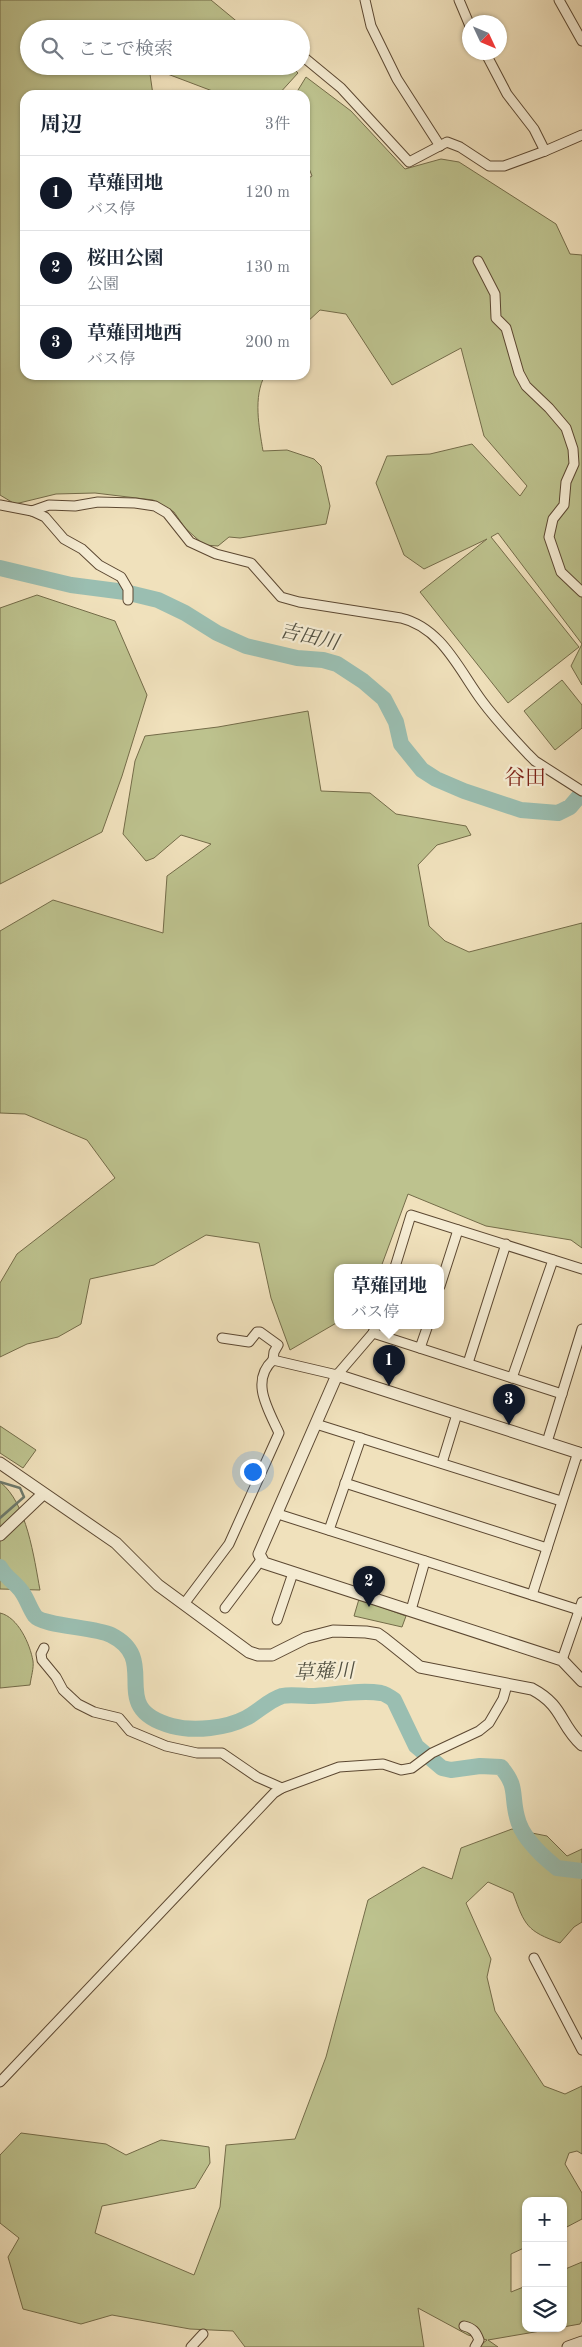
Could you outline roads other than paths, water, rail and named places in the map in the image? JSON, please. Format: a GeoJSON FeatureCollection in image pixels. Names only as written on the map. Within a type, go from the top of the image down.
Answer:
{"type":"FeatureCollection","features":[{"type":"Feature","properties":{"kind":"street"},"geometry":{"type":"LineString","coordinates":[[365,0],[371,26],[397,79],[440,146]]}},
{"type":"Feature","properties":{"kind":"street"},"geometry":{"type":"LineString","coordinates":[[459,0],[465,15]]}},
{"type":"Feature","properties":{"kind":"street"},"geometry":{"type":"LineString","coordinates":[[559,0],[582,41]]}},
{"type":"Feature","properties":{"kind":"street"},"geometry":{"type":"LineString","coordinates":[[489,60],[507,94],[534,129],[544,150]]}},
{"type":"Feature","properties":{"kind":"street"},"geometry":{"type":"LineString","coordinates":[[310,63],[340,88],[410,162],[440,146],[452,142],[489,166],[504,166],[582,136]]}},
{"type":"Feature","properties":{"kind":"street"},"geometry":{"type":"LineString","coordinates":[[478,261],[495,294],[496,318],[506,328],[519,373],[526,386],[550,408],[566,428],[573,449],[574,464],[566,482],[564,506],[553,519],[549,537],[561,572],[582,592]]}},
{"type":"Feature","properties":{"kind":"street"},"geometry":{"type":"LineString","coordinates":[[32,511],[49,505],[76,506],[98,502],[135,503],[155,506],[167,513],[190,542],[216,554],[251,563],[282,597],[299,602],[400,618],[414,623],[437,638],[488,708],[528,754],[535,761],[578,788]]}},
{"type":"Feature","properties":{"kind":"street"},"geometry":{"type":"LineString","coordinates":[[0,506],[32,511],[45,518],[64,539],[82,549],[99,565],[121,577],[128,589],[128,600]]}},
{"type":"Feature","properties":{"kind":"street"},"geometry":{"type":"LineString","coordinates":[[395,1264],[411,1215],[582,1269]]}},
{"type":"Feature","properties":{"kind":"street"},"geometry":{"type":"LineString","coordinates":[[444,1274],[458,1230]]}},
{"type":"Feature","properties":{"kind":"street"},"geometry":{"type":"LineString","coordinates":[[468,1363],[506,1244]]}},
{"type":"Feature","properties":{"kind":"street"},"geometry":{"type":"LineString","coordinates":[[512,1378],[553,1260]]}},
{"type":"Feature","properties":{"kind":"street"},"geometry":{"type":"LineString","coordinates":[[562,1394],[420,1348],[375,1329],[337,1376],[259,1554],[261,1560],[293,1573],[562,1660],[582,1681]]}},
{"type":"Feature","properties":{"kind":"street"},"geometry":{"type":"LineString","coordinates":[[420,1348],[427,1329]]}},
{"type":"Feature","properties":{"kind":"street"},"geometry":{"type":"LineString","coordinates":[[547,1442],[582,1329]]}},
{"type":"Feature","properties":{"kind":"street"},"geometry":{"type":"LineString","coordinates":[[184,1604],[229,1544],[279,1433],[263,1396],[261,1384],[265,1367],[273,1360],[274,1352],[278,1345],[260,1332],[257,1332],[248,1342],[222,1338]]}},
{"type":"Feature","properties":{"kind":"street"},"geometry":{"type":"LineString","coordinates":[[273,1360],[337,1376],[580,1453],[561,1502],[532,1595]]}},
{"type":"Feature","properties":{"kind":"street"},"geometry":{"type":"LineString","coordinates":[[442,1463],[457,1414]]}},
{"type":"Feature","properties":{"kind":"street"},"geometry":{"type":"LineString","coordinates":[[316,1424],[561,1502]]}},
{"type":"Feature","properties":{"kind":"street"},"geometry":{"type":"LineString","coordinates":[[329,1530],[360,1438]]}},
{"type":"Feature","properties":{"kind":"street"},"geometry":{"type":"LineString","coordinates":[[0,1463],[116,1543],[158,1585],[240,1646],[258,1655],[272,1655],[306,1638],[333,1631],[378,1634],[420,1666],[532,1689],[547,1697],[560,1712],[571,1735],[582,1745]]}},
{"type":"Feature","properties":{"kind":"street"},"geometry":{"type":"LineString","coordinates":[[345,1483],[547,1548]]}},
{"type":"Feature","properties":{"kind":"street"},"geometry":{"type":"LineString","coordinates":[[0,1535],[43,1494]]}},
{"type":"Feature","properties":{"kind":"street"},"geometry":{"type":"LineString","coordinates":[[278,1514],[532,1595],[581,1606],[562,1660]]}},
{"type":"Feature","properties":{"kind":"street"},"geometry":{"type":"LineString","coordinates":[[225,1608],[261,1560]]}},
{"type":"Feature","properties":{"kind":"street"},"geometry":{"type":"LineString","coordinates":[[411,1610],[425,1561]]}},
{"type":"Feature","properties":{"kind":"street"},"geometry":{"type":"LineString","coordinates":[[277,1620],[293,1573]]}},
{"type":"Feature","properties":{"kind":"street"},"geometry":{"type":"LineString","coordinates":[[44,1648],[41,1654],[42,1660],[56,1677],[63,1690],[78,1704],[94,1712],[119,1718],[130,1731],[166,1746],[197,1753],[222,1753],[257,1777],[282,1788]]}},
{"type":"Feature","properties":{"kind":"street"},"geometry":{"type":"LineString","coordinates":[[0,2082],[282,1788],[339,1767],[383,1764],[401,1770],[412,1768],[432,1753],[479,1731],[489,1723],[503,1699],[507,1685]]}},
{"type":"Feature","properties":{"kind":"street"},"geometry":{"type":"LineString","coordinates":[[534,1958],[582,2050]]}},
{"type":"Feature","properties":{"kind":"street"},"geometry":{"type":"LineString","coordinates":[[464,2326],[471,2328],[476,2334],[479,2340],[475,2347]]}},
{"type":"Feature","properties":{"kind":"street"},"geometry":{"type":"LineString","coordinates":[[191,2347],[203,2334]]}},
{"type":"Feature","properties":{"kind":"street"},"geometry":{"type":"LineString","coordinates":[[568,2347],[582,2342]]}},
{"type":"Feature","properties":{"kind":"waterway","name":"吉田川"},"geometry":{"type":"LineString","coordinates":[[0,568],[71,585],[125,592],[158,600],[185,613],[217,633],[246,646],[297,658],[323,660],[337,664],[363,681],[384,699],[396,722],[401,744],[422,770],[436,779],[464,791],[521,810],[558,813],[570,807],[582,793]]}},
{"type":"Feature","properties":{"kind":"waterway","name":"草薙川"},"geometry":{"type":"LineString","coordinates":[[0,1482],[20,1488],[24,1497],[0,1518]]}},
{"type":"Feature","properties":{"kind":"waterway","name":"草薙川"},"geometry":{"type":"LineString","coordinates":[[0,1567],[20,1589],[35,1616],[48,1622],[103,1632],[111,1635],[126,1646],[133,1658],[137,1696],[141,1708],[152,1718],[172,1726],[190,1729],[220,1727],[246,1718],[273,1700],[285,1695],[318,1696],[354,1692],[372,1692],[386,1695],[394,1700],[416,1746],[442,1768],[451,1770],[480,1766],[501,1767],[510,1780],[519,1824],[527,1838],[557,1868],[582,1871]]}},
{"type":"Feature","properties":{"kind":"place","name":"草薙団地"},"geometry":{"type":"Point","coordinates":[389,1386]}},
{"type":"Feature","properties":{"kind":"place","name":"草薙団地西"},"geometry":{"type":"Point","coordinates":[509,1425]}},
{"type":"Feature","properties":{"kind":"place","name":"桜田公園"},"geometry":{"type":"Point","coordinates":[369,1607]}},
{"type":"Feature","properties":{"kind":"district","name":"谷田"},"geometry":{"type":"Point","coordinates":[525,778]}}]}
